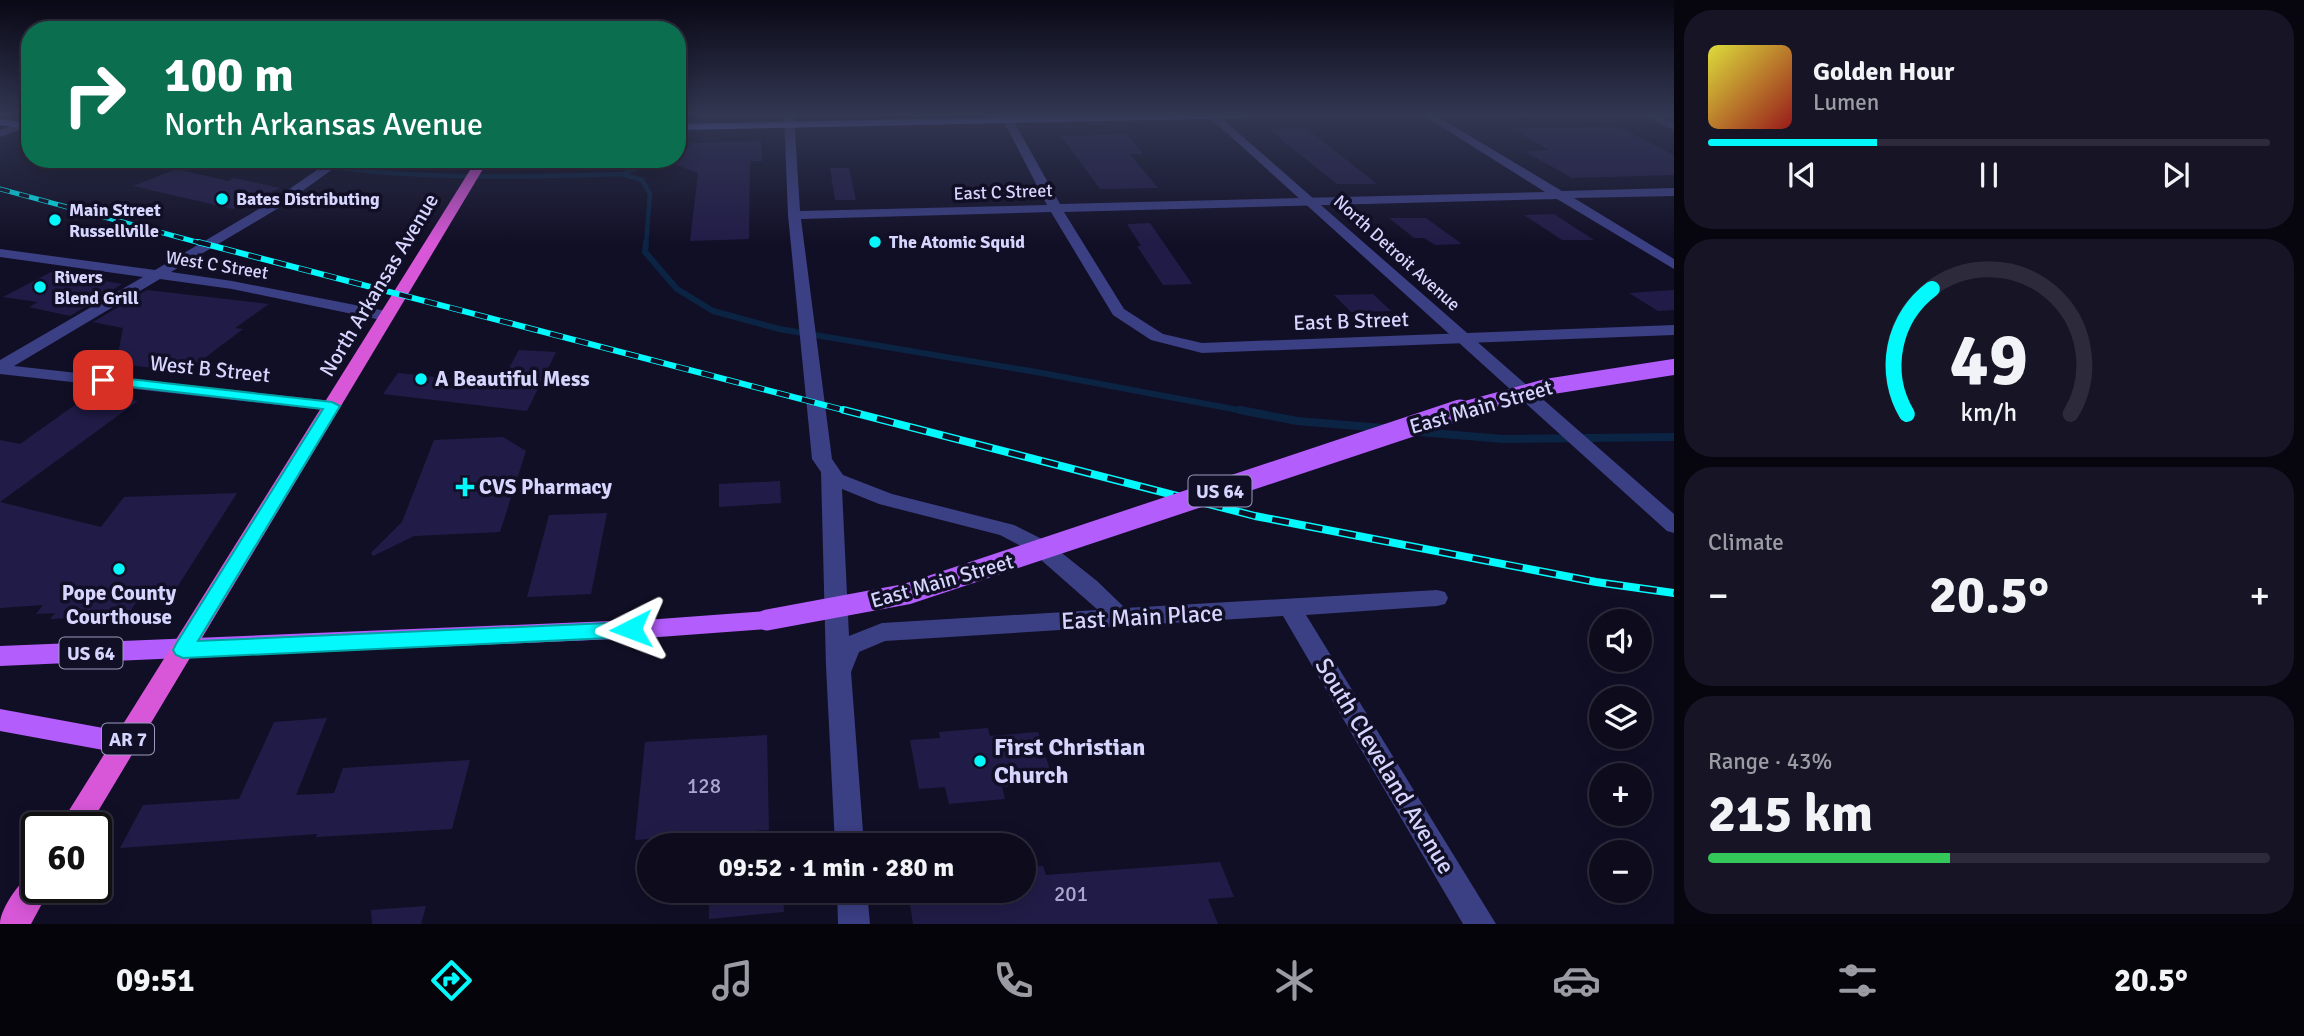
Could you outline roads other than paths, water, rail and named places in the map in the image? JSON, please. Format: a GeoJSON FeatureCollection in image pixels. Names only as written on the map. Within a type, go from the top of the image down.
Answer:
{"type":"FeatureCollection","features":[{"type":"Feature","properties":{"kind":"highway","name":"North Arkansas Avenue"},"geometry":{"type":"LineString","coordinates":[[183,650],[476,170]]}},
{"type":"Feature","properties":{"kind":"highway","name":"AR 7"},"geometry":{"type":"LineString","coordinates":[[82,812],[183,650]]}},
{"type":"Feature","properties":{"kind":"highway"},"geometry":{"type":"LineString","coordinates":[[13,924],[26,903]]}},
{"type":"Feature","properties":{"kind":"main road","name":"East Main Street"},"geometry":{"type":"LineString","coordinates":[[183,650],[659,628],[767,620],[835,609],[907,594],[1485,402],[1568,383],[1674,367]]}},
{"type":"Feature","properties":{"kind":"main road","name":"US 64"},"geometry":{"type":"LineString","coordinates":[[0,656],[183,650]]}},
{"type":"Feature","properties":{"kind":"main road"},"geometry":{"type":"LineString","coordinates":[[0,720],[125,743]]}},
{"type":"Feature","properties":{"kind":"street"},"geometry":{"type":"LineString","coordinates":[[791,158],[794,215],[821,459],[836,479],[886,499],[1007,530],[1040,547],[1089,587],[1120,618]]}},
{"type":"Feature","properties":{"kind":"street","name":"East B Street"},"geometry":{"type":"LineString","coordinates":[[1029,158],[1118,312],[1157,337],[1202,348],[1674,330]]}},
{"type":"Feature","properties":{"kind":"street","name":"North Detroit Avenue"},"geometry":{"type":"LineString","coordinates":[[1262,158],[1674,526]]}},
{"type":"Feature","properties":{"kind":"street"},"geometry":{"type":"LineString","coordinates":[[1499,158],[1674,265]]}},
{"type":"Feature","properties":{"kind":"street"},"geometry":{"type":"LineString","coordinates":[[0,368],[273,206],[328,168]]}},
{"type":"Feature","properties":{"kind":"street","name":"East C Street"},"geometry":{"type":"LineString","coordinates":[[794,215],[1674,192]]}},
{"type":"Feature","properties":{"kind":"street","name":"West C Street"},"geometry":{"type":"LineString","coordinates":[[0,253],[232,285],[386,316]]}},
{"type":"Feature","properties":{"kind":"street","name":"West B Street"},"geometry":{"type":"LineString","coordinates":[[0,368],[332,406]]}},
{"type":"Feature","properties":{"kind":"street"},"geometry":{"type":"LineString","coordinates":[[831,471],[848,833]]}},
{"type":"Feature","properties":{"kind":"street","name":"East Main Place"},"geometry":{"type":"LineString","coordinates":[[839,672],[850,646],[883,632],[1437,598]]}},
{"type":"Feature","properties":{"kind":"street","name":"South Cleveland Avenue"},"geometry":{"type":"LineString","coordinates":[[1290,608],[1480,924]]}},
{"type":"Feature","properties":{"kind":"street"},"geometry":{"type":"LineString","coordinates":[[853,903],[854,924]]}},
{"type":"Feature","properties":{"kind":"waterway"},"geometry":{"type":"LineString","coordinates":[[338,168],[492,177],[622,174]]}},
{"type":"Feature","properties":{"kind":"waterway"},"geometry":{"type":"LineString","coordinates":[[622,174],[638,168]]}},
{"type":"Feature","properties":{"kind":"waterway"},"geometry":{"type":"LineString","coordinates":[[622,174],[642,180],[650,194],[646,244]]}},
{"type":"Feature","properties":{"kind":"waterway"},"geometry":{"type":"LineString","coordinates":[[646,242],[645,252],[677,289],[713,311],[779,329],[1042,373],[1249,412]]}},
{"type":"Feature","properties":{"kind":"waterway"},"geometry":{"type":"LineString","coordinates":[[1240,410],[1297,421],[1383,428]]}},
{"type":"Feature","properties":{"kind":"waterway"},"geometry":{"type":"LineString","coordinates":[[1420,432],[1503,439],[1674,437]]}},
{"type":"Feature","properties":{"kind":"railway"},"geometry":{"type":"LineString","coordinates":[[0,189],[204,244]]}},
{"type":"Feature","properties":{"kind":"railway"},"geometry":{"type":"LineString","coordinates":[[198,242],[851,412]]}},
{"type":"Feature","properties":{"kind":"railway"},"geometry":{"type":"LineString","coordinates":[[844,410],[1255,516],[1596,582],[1674,593]]}},
{"type":"Feature","properties":{"kind":"place","name":"Bates Distributing"},"geometry":{"type":"Point","coordinates":[222,199]}},
{"type":"Feature","properties":{"kind":"place","name":"Main Street Russellville"},"geometry":{"type":"Point","coordinates":[55,220]}},
{"type":"Feature","properties":{"kind":"place","name":"The Atomic Squid"},"geometry":{"type":"Point","coordinates":[875,242]}},
{"type":"Feature","properties":{"kind":"place","name":"Rivers Blend Grill"},"geometry":{"type":"Point","coordinates":[40,287]}},
{"type":"Feature","properties":{"kind":"place","name":"A Beautiful Mess"},"geometry":{"type":"Point","coordinates":[421,379]}},
{"type":"Feature","properties":{"kind":"place","name":"CVS Pharmacy"},"geometry":{"type":"Point","coordinates":[465,487]}},
{"type":"Feature","properties":{"kind":"place","name":"Pope County Courthouse"},"geometry":{"type":"Point","coordinates":[119,569]}},
{"type":"Feature","properties":{"kind":"place","name":"First Christian Church"},"geometry":{"type":"Point","coordinates":[980,761]}}]}
